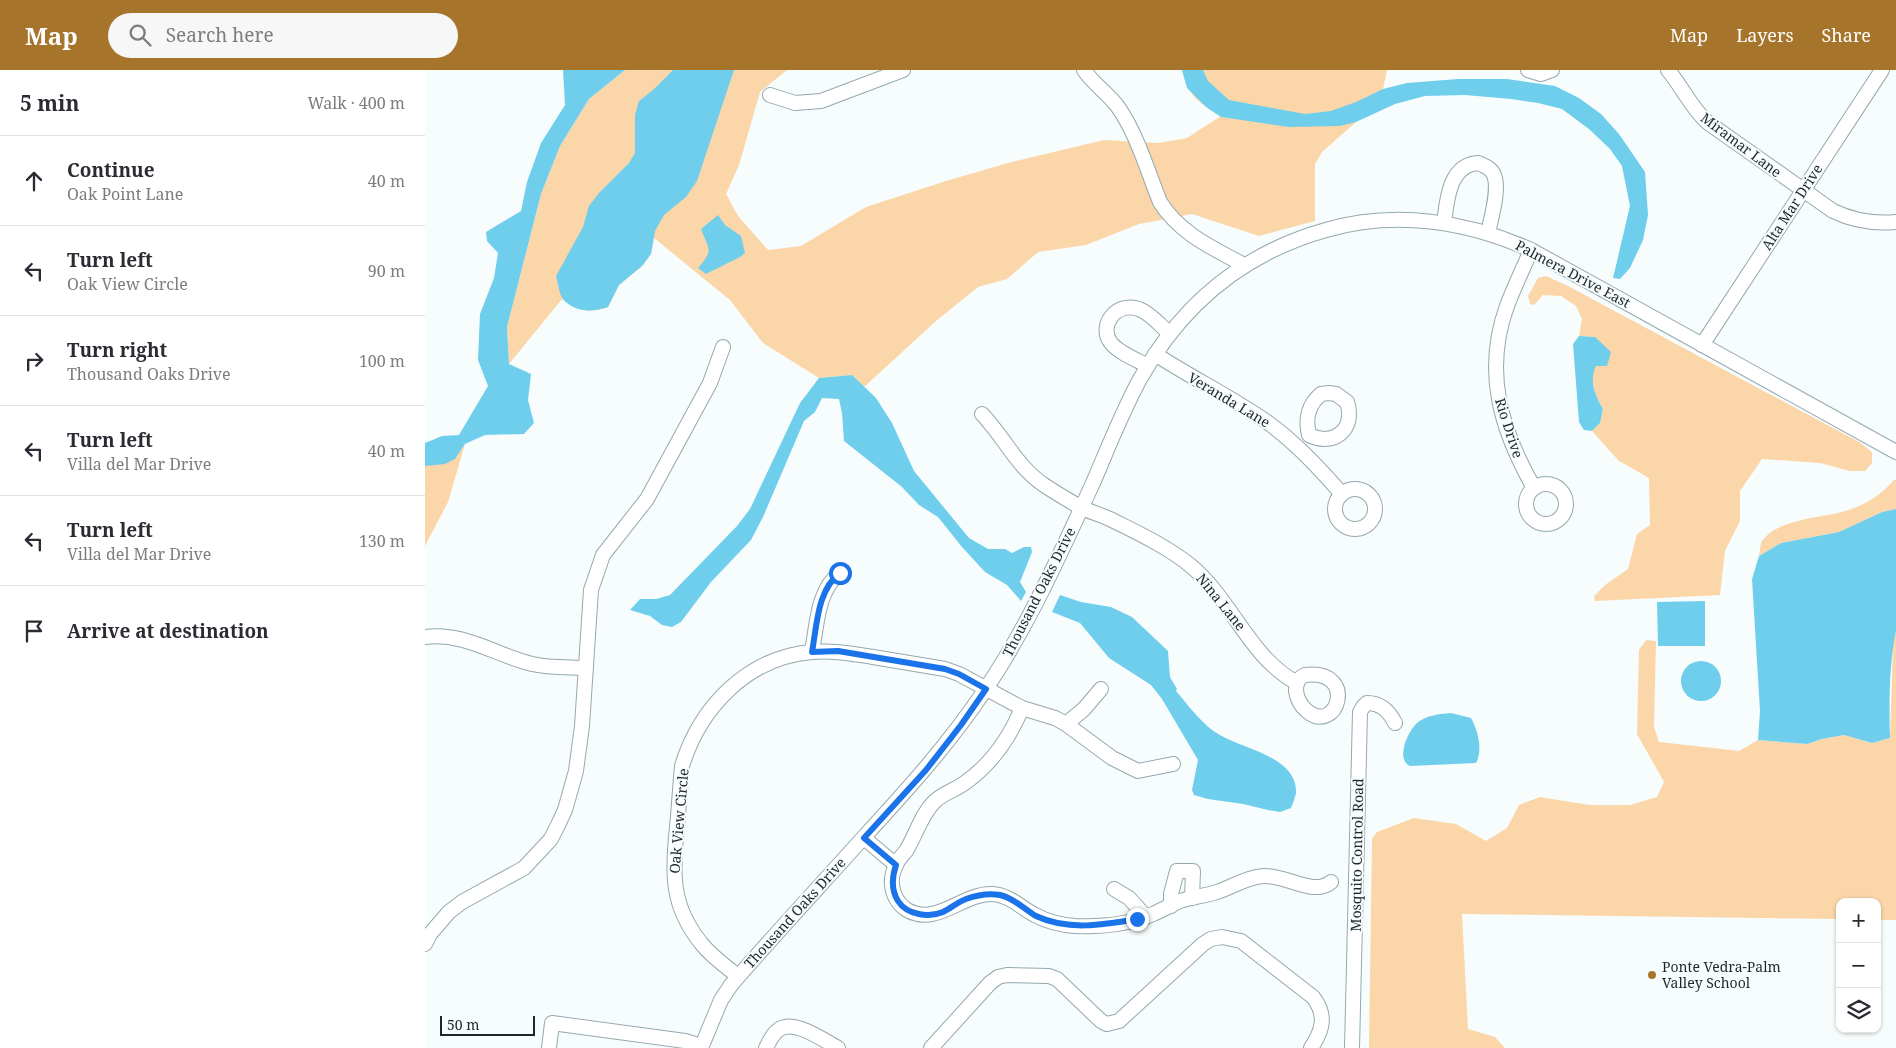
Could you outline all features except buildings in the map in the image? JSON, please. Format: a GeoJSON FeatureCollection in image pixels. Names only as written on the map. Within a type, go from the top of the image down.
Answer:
{"type":"FeatureCollection","features":[{"type":"Feature","properties":{"kind":"street"},"geometry":{"type":"LineString","coordinates":[[770,95],[795,103],[816,102],[903,70]]}},
{"type":"Feature","properties":{"kind":"street"},"geometry":{"type":"LineString","coordinates":[[1084,70],[1106,92],[1125,120],[1166,212],[1191,236],[1244,265]]}},
{"type":"Feature","properties":{"kind":"street"},"geometry":{"type":"LineString","coordinates":[[1528,70],[1541,74],[1552,70]]}},
{"type":"Feature","properties":{"kind":"street","name":"Miramar Lane"},"geometry":{"type":"LineString","coordinates":[[1668,70],[1696,112],[1707,122],[1833,211],[1853,219],[1874,223],[1896,222]]}},
{"type":"Feature","properties":{"kind":"street","name":"Alta Mar Drive"},"geometry":{"type":"LineString","coordinates":[[1702,345],[1882,70]]}},
{"type":"Feature","properties":{"kind":"street"},"geometry":{"type":"LineString","coordinates":[[1443,223],[1453,180],[1464,166],[1478,163],[1491,170],[1495,176],[1495,200],[1488,233]]}},
{"type":"Feature","properties":{"kind":"street","name":"Palmera Drive East"},"geometry":{"type":"LineString","coordinates":[[1244,265],[1278,246],[1304,236],[1337,227],[1390,220],[1443,223],[1488,233],[1531,250],[1896,451]]}},
{"type":"Feature","properties":{"kind":"street","name":"Rio Drive"},"geometry":{"type":"LineString","coordinates":[[1531,250],[1507,307],[1502,324],[1497,349],[1496,376],[1497,394],[1506,429],[1519,463],[1534,488]]}},
{"type":"Feature","properties":{"kind":"street","name":"Thousand Oaks Drive"},"geometry":{"type":"LineString","coordinates":[[701,1047],[721,1000],[738,976],[926,770],[986,689],[1025,625],[1139,381],[1169,333],[1190,309],[1217,285],[1244,265]]}},
{"type":"Feature","properties":{"kind":"street"},"geometry":{"type":"LineString","coordinates":[[1152,360],[1120,350],[1111,343],[1107,333],[1109,322],[1116,310],[1127,306],[1140,309],[1169,333]]}},
{"type":"Feature","properties":{"kind":"street"},"geometry":{"type":"LineString","coordinates":[[425,944],[430,934],[449,912],[463,902],[524,868],[551,839],[565,810],[576,771],[582,726],[591,590],[603,555],[647,498],[710,383],[723,347]]}},
{"type":"Feature","properties":{"kind":"street","name":"Veranda Lane"},"geometry":{"type":"LineString","coordinates":[[1152,360],[1183,372],[1243,405],[1269,423],[1315,463],[1342,494]]}},
{"type":"Feature","properties":{"kind":"street","name":"Nina Lane"},"geometry":{"type":"LineString","coordinates":[[982,414],[993,425],[1026,471],[1043,484],[1081,508],[1111,520],[1168,550],[1190,565],[1205,579],[1230,610],[1260,652],[1276,669],[1297,683]]}},
{"type":"Feature","properties":{"kind":"street"},"geometry":{"type":"LineString","coordinates":[[1297,447],[1309,434]]}},
{"type":"Feature","properties":{"kind":"street"},"geometry":{"type":"LineString","coordinates":[[812,652],[820,605],[825,590],[840,573]]}},
{"type":"Feature","properties":{"kind":"street"},"geometry":{"type":"LineString","coordinates":[[425,637],[445,636],[465,639],[533,664],[586,668]]}},
{"type":"Feature","properties":{"kind":"street","name":"Oak View Circle"},"geometry":{"type":"LineString","coordinates":[[738,976],[714,957],[702,944],[683,914],[677,898],[673,864],[682,766],[692,739],[719,699],[736,682],[754,670],[793,654],[838,651],[945,669],[959,674],[1022,708],[1055,718],[1067,724],[1111,758],[1138,771],[1173,764]]}},
{"type":"Feature","properties":{"kind":"street"},"geometry":{"type":"LineString","coordinates":[[1067,724],[1084,709],[1101,689]]}},
{"type":"Feature","properties":{"kind":"street","name":"Mosquito Control Road"},"geometry":{"type":"LineString","coordinates":[[1352,1048],[1360,712],[1367,702],[1375,703],[1383,706],[1395,723]]}},
{"type":"Feature","properties":{"kind":"street"},"geometry":{"type":"LineString","coordinates":[[1022,708],[1014,728],[978,773],[964,784],[941,795],[932,804],[896,865],[892,876],[892,885],[901,906],[921,914],[932,915],[942,912],[965,899],[991,894],[1010,899],[1034,915],[1052,923],[1074,926],[1092,925],[1146,916],[1192,898],[1216,893],[1255,877],[1265,875],[1316,888],[1323,887],[1331,882]]}},
{"type":"Feature","properties":{"kind":"street"},"geometry":{"type":"LineString","coordinates":[[864,838],[896,865]]}},
{"type":"Feature","properties":{"kind":"street"},"geometry":{"type":"LineString","coordinates":[[1171,906],[1171,894],[1177,871],[1193,871],[1192,898]]}},
{"type":"Feature","properties":{"kind":"street"},"geometry":{"type":"LineString","coordinates":[[1114,889],[1129,898],[1146,916]]}},
{"type":"Feature","properties":{"kind":"street"},"geometry":{"type":"LineString","coordinates":[[931,1048],[990,983],[1007,975],[1049,976],[1057,979],[1101,1021],[1107,1024],[1119,1021],[1203,944],[1222,937],[1241,941],[1313,997],[1319,1005],[1322,1014],[1322,1026],[1319,1036],[1311,1048]]}},
{"type":"Feature","properties":{"kind":"street"},"geometry":{"type":"LineString","coordinates":[[549,1048],[552,1023],[685,1042],[701,1047]]}},
{"type":"Feature","properties":{"kind":"street"},"geometry":{"type":"LineString","coordinates":[[766,1048],[778,1030],[791,1026],[801,1028],[838,1048]]}},
{"type":"Feature","properties":{"kind":"shaded area"},"geometry":{"type":"Polygon","coordinates":[[[625,70],[787,70],[760,92],[739,165],[726,194],[738,216],[768,250],[801,246],[866,207],[1008,163],[1104,140],[1159,143],[1187,138],[1221,116],[1206,107],[1191,93],[1182,70],[1387,70],[1383,89],[1356,122],[1322,152],[1315,164],[1315,221],[1259,236],[1192,214],[1139,224],[1086,245],[1038,252],[1007,279],[978,287],[936,321],[864,387],[852,375],[819,378],[763,343],[730,300],[654,238],[651,254],[642,266],[619,285],[608,307],[589,311],[579,309],[562,299],[509,364],[507,327],[541,194],[560,146],[589,99],[625,70]]]}},
{"type":"Feature","properties":{"kind":"shaded area"},"geometry":{"type":"Polygon","coordinates":[[[1546,276],[1859,442],[1872,452],[1872,463],[1865,471],[1850,471],[1820,463],[1762,459],[1740,491],[1740,521],[1725,551],[1720,595],[1595,601],[1594,596],[1605,585],[1628,569],[1637,534],[1650,525],[1649,478],[1619,461],[1592,431],[1600,423],[1603,409],[1596,396],[1591,375],[1596,366],[1595,337],[1579,336],[1582,319],[1576,306],[1561,296],[1543,295],[1534,305],[1530,304],[1528,296],[1538,278],[1546,276]]]}},
{"type":"Feature","properties":{"kind":"shaded area"},"geometry":{"type":"Polygon","coordinates":[[[465,444],[448,502],[425,546],[425,466],[452,459],[465,444]]]}},
{"type":"Feature","properties":{"kind":"shaded area"},"geometry":{"type":"Polygon","coordinates":[[[1896,480],[1896,509],[1882,512],[1839,532],[1781,543],[1759,556],[1762,541],[1769,533],[1790,523],[1856,508],[1879,494],[1896,480]]]}},
{"type":"Feature","properties":{"kind":"shaded area"},"geometry":{"type":"Polygon","coordinates":[[[1896,631],[1896,920],[1881,920],[1881,898],[1836,898],[1836,919],[1462,914],[1468,1029],[1495,1037],[1505,1048],[1369,1048],[1372,838],[1377,832],[1414,818],[1456,824],[1486,841],[1507,828],[1519,805],[1540,797],[1589,805],[1630,805],[1657,797],[1664,782],[1637,734],[1639,650],[1646,640],[1656,641],[1654,727],[1659,742],[1739,751],[1758,740],[1807,744],[1844,735],[1872,743],[1890,738],[1893,645],[1896,631]]]}},
{"type":"Feature","properties":{"kind":"water"},"geometry":{"type":"Polygon","coordinates":[[[563,70],[625,70],[589,99],[560,146],[541,194],[507,327],[509,364],[531,374],[528,400],[534,423],[524,434],[485,435],[465,444],[455,459],[445,464],[425,466],[425,443],[442,436],[459,435],[488,386],[478,360],[480,314],[494,278],[498,253],[487,241],[486,232],[521,211],[527,182],[541,143],[565,105],[563,70]]]}},
{"type":"Feature","properties":{"kind":"water"},"geometry":{"type":"Polygon","coordinates":[[[673,70],[734,70],[697,181],[686,197],[664,215],[655,231],[651,254],[642,266],[619,285],[608,307],[584,310],[573,307],[563,299],[556,276],[583,227],[589,206],[599,193],[629,163],[635,153],[635,115],[639,101],[673,70]]]}},
{"type":"Feature","properties":{"kind":"water"},"geometry":{"type":"Polygon","coordinates":[[[1182,70],[1203,70],[1208,81],[1229,100],[1305,114],[1331,111],[1383,89],[1407,83],[1458,79],[1507,79],[1555,86],[1579,98],[1601,114],[1619,134],[1645,172],[1648,215],[1643,240],[1630,268],[1620,279],[1613,278],[1630,206],[1622,166],[1610,149],[1589,129],[1562,109],[1511,99],[1465,95],[1425,96],[1395,104],[1356,122],[1340,126],[1289,127],[1221,117],[1206,107],[1187,88],[1182,70]]]}},
{"type":"Feature","properties":{"kind":"water"},"geometry":{"type":"Polygon","coordinates":[[[718,215],[725,225],[741,236],[745,253],[706,274],[698,268],[709,250],[701,229],[718,215]]]}},
{"type":"Feature","properties":{"kind":"water"},"geometry":{"type":"Polygon","coordinates":[[[1579,336],[1595,337],[1611,352],[1607,366],[1596,366],[1594,372],[1594,388],[1603,409],[1600,423],[1592,431],[1584,430],[1579,422],[1573,344],[1579,336]]]}},
{"type":"Feature","properties":{"kind":"water"},"geometry":{"type":"Polygon","coordinates":[[[852,375],[876,398],[892,423],[914,471],[969,538],[988,549],[1005,549],[1012,553],[1024,547],[1031,547],[1032,552],[1020,582],[1026,592],[1021,601],[1007,585],[985,572],[938,517],[919,505],[902,487],[844,441],[839,399],[822,398],[815,412],[804,421],[763,517],[751,540],[711,582],[681,622],[672,627],[662,625],[650,616],[630,610],[640,599],[656,599],[670,595],[737,526],[750,509],[800,403],[819,378],[852,375]]]}},
{"type":"Feature","properties":{"kind":"water"},"geometry":{"type":"Polygon","coordinates":[[[1896,509],[1896,631],[1890,684],[1890,738],[1872,743],[1844,735],[1807,744],[1758,740],[1760,711],[1752,579],[1759,556],[1781,543],[1839,532],[1882,512],[1896,509]]]}},
{"type":"Feature","properties":{"kind":"water"},"geometry":{"type":"Polygon","coordinates":[[[1060,595],[1081,602],[1111,607],[1132,617],[1168,651],[1170,677],[1177,689],[1176,691],[1202,721],[1220,735],[1267,756],[1288,771],[1294,781],[1296,793],[1291,808],[1280,812],[1194,795],[1192,790],[1198,760],[1162,699],[1151,685],[1109,658],[1080,623],[1052,612],[1060,595]]]}},
{"type":"Feature","properties":{"kind":"water"},"geometry":{"type":"Polygon","coordinates":[[[1705,601],[1705,646],[1658,646],[1657,602],[1705,601]]]}},
{"type":"Feature","properties":{"kind":"water"},"geometry":{"type":"Polygon","coordinates":[[[1705,661],[1712,664],[1718,670],[1721,681],[1720,689],[1712,698],[1705,701],[1697,701],[1690,698],[1682,689],[1681,677],[1684,670],[1693,662],[1705,661]]]}},
{"type":"Feature","properties":{"kind":"water"},"geometry":{"type":"Polygon","coordinates":[[[1451,713],[1471,718],[1474,723],[1478,734],[1479,747],[1476,763],[1410,766],[1403,757],[1403,751],[1413,727],[1421,720],[1429,717],[1451,713]]]}},
{"type":"Feature","properties":{"kind":"place","name":"Ponte Vedra-Palm Valley School"},"geometry":{"type":"Point","coordinates":[1652,975]}},
{"type":"Feature","properties":{"kind":"route"},"geometry":{"type":"LineString","coordinates":[[840,573],[825,590],[820,605],[812,652],[838,651],[945,669],[974,681],[986,689],[926,770],[864,838],[896,865],[892,876],[892,885],[901,906],[910,912],[932,915],[942,912],[965,899],[991,894],[1001,895],[1010,899],[1034,915],[1052,923],[1074,926],[1137,919]]}}]}
